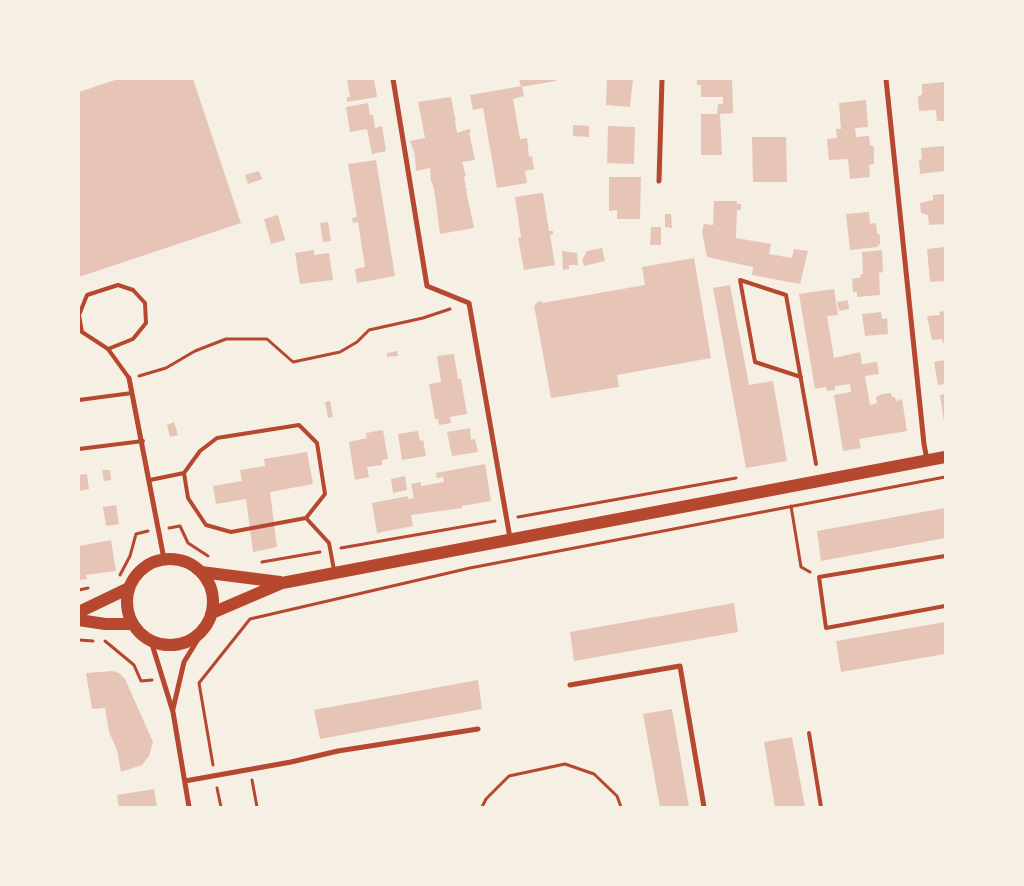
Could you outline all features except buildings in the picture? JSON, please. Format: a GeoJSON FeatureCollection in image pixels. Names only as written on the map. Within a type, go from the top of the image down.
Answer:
{"type":"FeatureCollection","features":[{"type":"Feature","properties":{"kind":"main road"},"geometry":{"type":"LineString","coordinates":[[212,613],[282,583],[945,457]]}},
{"type":"Feature","properties":{"kind":"main road"},"geometry":{"type":"LineString","coordinates":[[164,559],[185,561],[201,572],[207,579],[213,593],[212,613],[203,631],[185,643],[166,646],[151,641],[133,624],[127,610],[129,588],[136,575],[148,564],[164,559]]}},
{"type":"Feature","properties":{"kind":"main road"},"geometry":{"type":"LineString","coordinates":[[201,572],[282,583]]}},
{"type":"Feature","properties":{"kind":"main road"},"geometry":{"type":"LineString","coordinates":[[79,612],[129,588]]}},
{"type":"Feature","properties":{"kind":"main road"},"geometry":{"type":"LineString","coordinates":[[79,620],[105,624],[133,624]]}},
{"type":"Feature","properties":{"kind":"street"},"geometry":{"type":"LineString","coordinates":[[393,79],[426,286],[469,303],[510,539]]}},
{"type":"Feature","properties":{"kind":"street"},"geometry":{"type":"LineString","coordinates":[[659,180],[662,79]]}},
{"type":"Feature","properties":{"kind":"street"},"geometry":{"type":"LineString","coordinates":[[886,79],[927,460]]}},
{"type":"Feature","properties":{"kind":"street"},"geometry":{"type":"LineString","coordinates":[[129,378],[143,441],[164,559]]}},
{"type":"Feature","properties":{"kind":"street"},"geometry":{"type":"LineString","coordinates":[[173,712],[184,662],[203,631]]}},
{"type":"Feature","properties":{"kind":"street"},"geometry":{"type":"LineString","coordinates":[[151,641],[173,712],[189,807]]}},
{"type":"Feature","properties":{"kind":"street"},"geometry":{"type":"LineString","coordinates":[[570,685],[680,666],[704,807]]}},
{"type":"Feature","properties":{"kind":"street"},"geometry":{"type":"LineString","coordinates":[[185,781],[338,751],[478,728]]}},
{"type":"Feature","properties":{"kind":"lane"},"geometry":{"type":"LineString","coordinates":[[801,377],[755,362],[740,280],[786,295],[801,377],[816,464]]}},
{"type":"Feature","properties":{"kind":"lane"},"geometry":{"type":"LineString","coordinates":[[108,349],[133,340],[146,323],[145,303],[133,290],[118,285],[87,295],[79,315],[80,331],[108,349],[129,378]]}},
{"type":"Feature","properties":{"kind":"lane"},"geometry":{"type":"LineString","coordinates":[[79,400],[132,393]]}},
{"type":"Feature","properties":{"kind":"lane"},"geometry":{"type":"LineString","coordinates":[[150,480],[184,473],[200,451],[217,438],[299,425],[317,443],[325,494],[306,518],[231,532],[206,525],[188,498],[184,473]]}},
{"type":"Feature","properties":{"kind":"lane"},"geometry":{"type":"LineString","coordinates":[[79,449],[143,441]]}},
{"type":"Feature","properties":{"kind":"lane"},"geometry":{"type":"LineString","coordinates":[[306,518],[329,544],[334,573]]}},
{"type":"Feature","properties":{"kind":"lane"},"geometry":{"type":"LineString","coordinates":[[945,556],[819,577],[826,628],[945,606]]}},
{"type":"Feature","properties":{"kind":"lane"},"geometry":{"type":"LineString","coordinates":[[810,733],[821,807]]}},
{"type":"Feature","properties":{"kind":"path"},"geometry":{"type":"LineString","coordinates":[[129,378],[166,368],[195,351],[226,338],[267,339],[293,362],[340,352],[357,342],[369,330],[423,318],[469,303]]}},
{"type":"Feature","properties":{"kind":"path"},"geometry":{"type":"LineString","coordinates":[[522,516],[740,477]]}},
{"type":"Feature","properties":{"kind":"path"},"geometry":{"type":"LineString","coordinates":[[221,807],[199,683],[250,619],[470,568],[945,477]]}},
{"type":"Feature","properties":{"kind":"path"},"geometry":{"type":"LineString","coordinates":[[790,506],[802,567],[819,577]]}},
{"type":"Feature","properties":{"kind":"path"},"geometry":{"type":"LineString","coordinates":[[115,579],[120,576],[130,556],[136,534],[143,532]]}},
{"type":"Feature","properties":{"kind":"path"},"geometry":{"type":"LineString","coordinates":[[79,590],[97,586]]}},
{"type":"Feature","properties":{"kind":"path"},"geometry":{"type":"LineString","coordinates":[[105,632],[105,642],[134,665],[141,681],[157,680]]}},
{"type":"Feature","properties":{"kind":"path"},"geometry":{"type":"LineString","coordinates":[[482,807],[486,799],[509,776],[566,764],[594,774],[617,796],[621,807]]}},
{"type":"Feature","properties":{"kind":"path"},"geometry":{"type":"LineString","coordinates":[[251,769],[257,807]]}}]}
